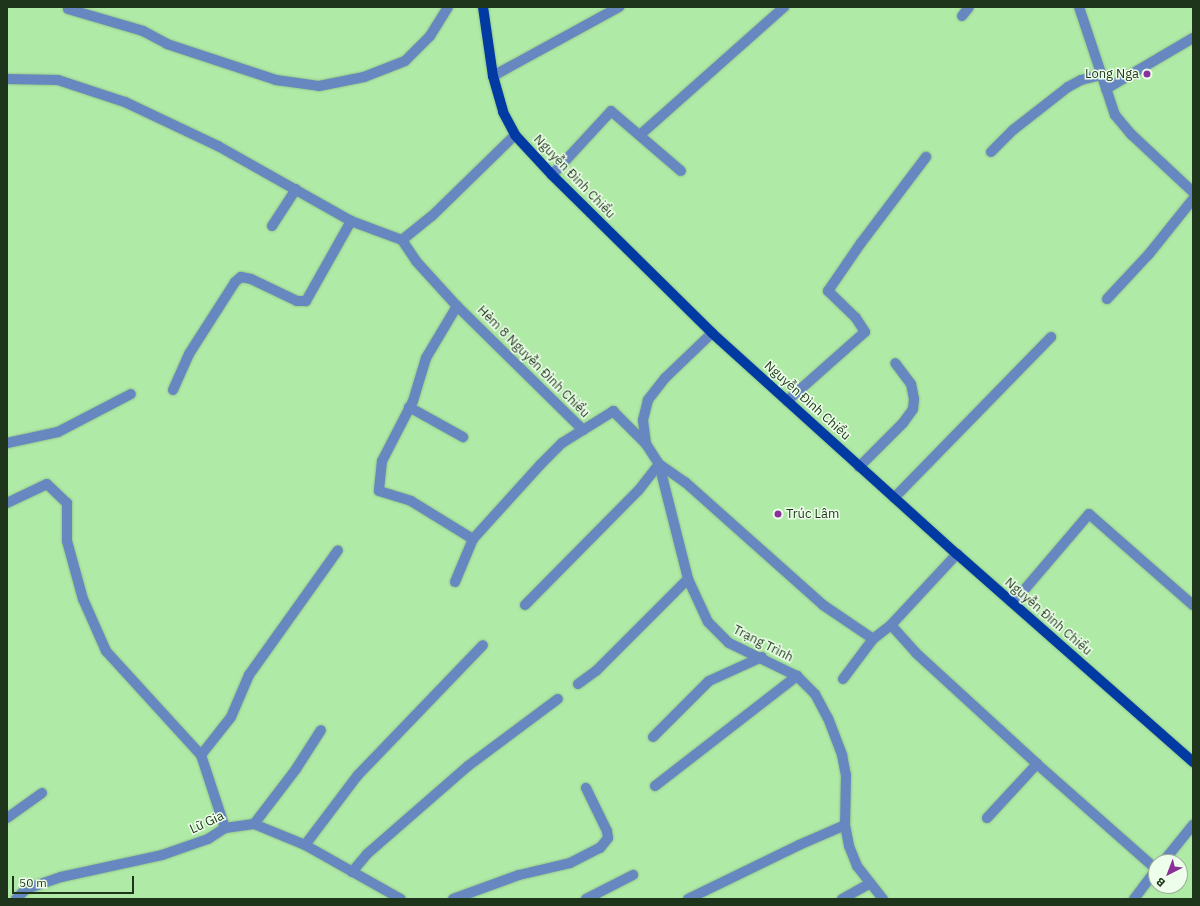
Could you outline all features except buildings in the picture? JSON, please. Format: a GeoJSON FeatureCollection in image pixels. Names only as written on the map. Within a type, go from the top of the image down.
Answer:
{"type":"FeatureCollection","features":[{"type":"Feature","properties":{"kind":"main road","name":"Nguyễn Đình Chiểu"},"geometry":{"type":"LineString","coordinates":[[484,7],[493,76],[503,112],[515,135],[552,175],[712,333],[894,498],[1193,762]]}},
{"type":"Feature","properties":{"kind":"street"},"geometry":{"type":"LineString","coordinates":[[68,9],[143,32],[167,44],[269,78],[319,86],[364,77],[405,61],[430,36],[448,7]]}},
{"type":"Feature","properties":{"kind":"street"},"geometry":{"type":"LineString","coordinates":[[493,76],[619,7]]}},
{"type":"Feature","properties":{"kind":"street"},"geometry":{"type":"LineString","coordinates":[[640,135],[784,7]]}},
{"type":"Feature","properties":{"kind":"street"},"geometry":{"type":"LineString","coordinates":[[962,16],[969,7]]}},
{"type":"Feature","properties":{"kind":"street"},"geometry":{"type":"LineString","coordinates":[[1079,7],[1115,115],[1123,125],[1193,192]]}},
{"type":"Feature","properties":{"kind":"street"},"geometry":{"type":"LineString","coordinates":[[1106,89],[1193,38]]}},
{"type":"Feature","properties":{"kind":"street"},"geometry":{"type":"LineString","coordinates":[[991,152],[1013,130],[1068,87],[1080,80],[1101,75]]}},
{"type":"Feature","properties":{"kind":"street"},"geometry":{"type":"LineString","coordinates":[[7,79],[58,80],[125,102],[296,188],[352,221],[402,240],[432,216],[515,135]]}},
{"type":"Feature","properties":{"kind":"street"},"geometry":{"type":"LineString","coordinates":[[552,175],[611,111],[682,171]]}},
{"type":"Feature","properties":{"kind":"street"},"geometry":{"type":"LineString","coordinates":[[787,401],[865,332],[856,318],[828,291],[861,243],[926,157]]}},
{"type":"Feature","properties":{"kind":"street"},"geometry":{"type":"LineString","coordinates":[[272,226],[296,188]]}},
{"type":"Feature","properties":{"kind":"street"},"geometry":{"type":"LineString","coordinates":[[1107,299],[1149,254],[1193,199]]}},
{"type":"Feature","properties":{"kind":"street"},"geometry":{"type":"LineString","coordinates":[[173,390],[189,354],[235,282],[241,277],[251,279],[297,301],[306,301],[352,221]]}},
{"type":"Feature","properties":{"kind":"street","name":"Hẻm 8 Nguyễn Đình Chiểu"},"geometry":{"type":"LineString","coordinates":[[402,240],[416,261],[457,306],[583,430],[612,411],[646,444]]}},
{"type":"Feature","properties":{"kind":"street"},"geometry":{"type":"LineString","coordinates":[[457,306],[426,358],[409,407],[382,461],[379,491],[411,501],[473,539]]}},
{"type":"Feature","properties":{"kind":"street","name":"Trạng Trình"},"geometry":{"type":"LineString","coordinates":[[712,333],[665,378],[648,400],[644,420],[646,444],[659,464],[688,579],[701,610],[719,635],[729,643],[762,657],[797,676],[815,694],[830,723],[842,755],[848,795],[846,825],[849,846],[869,884],[883,899]]}},
{"type":"Feature","properties":{"kind":"street"},"geometry":{"type":"LineString","coordinates":[[894,498],[1051,337]]}},
{"type":"Feature","properties":{"kind":"street"},"geometry":{"type":"LineString","coordinates":[[860,467],[903,423],[913,409],[914,399],[911,384],[895,363]]}},
{"type":"Feature","properties":{"kind":"street"},"geometry":{"type":"LineString","coordinates":[[7,443],[35,439],[58,432],[131,394]]}},
{"type":"Feature","properties":{"kind":"street"},"geometry":{"type":"LineString","coordinates":[[409,407],[463,437]]}},
{"type":"Feature","properties":{"kind":"street"},"geometry":{"type":"LineString","coordinates":[[455,582],[473,539],[562,443],[583,430]]}},
{"type":"Feature","properties":{"kind":"street"},"geometry":{"type":"LineString","coordinates":[[525,605],[638,490],[659,464],[685,482],[823,605],[873,639]]}},
{"type":"Feature","properties":{"kind":"street"},"geometry":{"type":"LineString","coordinates":[[7,503],[47,484],[67,504],[68,541],[83,599],[106,651],[201,755],[225,828]]}},
{"type":"Feature","properties":{"kind":"street"},"geometry":{"type":"LineString","coordinates":[[1013,603],[1089,514],[1193,605]]}},
{"type":"Feature","properties":{"kind":"street"},"geometry":{"type":"LineString","coordinates":[[201,755],[231,717],[249,675],[338,550]]}},
{"type":"Feature","properties":{"kind":"street"},"geometry":{"type":"LineString","coordinates":[[843,679],[873,639],[891,625],[957,554]]}},
{"type":"Feature","properties":{"kind":"street"},"geometry":{"type":"LineString","coordinates":[[578,684],[601,666],[688,579]]}},
{"type":"Feature","properties":{"kind":"street"},"geometry":{"type":"LineString","coordinates":[[891,625],[916,653],[1037,764],[1148,862]]}},
{"type":"Feature","properties":{"kind":"street"},"geometry":{"type":"LineString","coordinates":[[305,845],[358,775],[483,645]]}},
{"type":"Feature","properties":{"kind":"street"},"geometry":{"type":"LineString","coordinates":[[653,737],[709,681],[762,657]]}},
{"type":"Feature","properties":{"kind":"street"},"geometry":{"type":"LineString","coordinates":[[655,786],[797,676]]}},
{"type":"Feature","properties":{"kind":"street"},"geometry":{"type":"LineString","coordinates":[[352,872],[367,854],[468,766],[558,699]]}},
{"type":"Feature","properties":{"kind":"street"},"geometry":{"type":"LineString","coordinates":[[322,730],[296,769],[254,824],[305,845],[401,899]]}},
{"type":"Feature","properties":{"kind":"street"},"geometry":{"type":"LineString","coordinates":[[987,818],[1037,764]]}},
{"type":"Feature","properties":{"kind":"street"},"geometry":{"type":"LineString","coordinates":[[453,899],[519,875],[570,863],[600,848],[608,838],[607,831],[586,788]]}},
{"type":"Feature","properties":{"kind":"street"},"geometry":{"type":"LineString","coordinates":[[7,818],[42,793]]}},
{"type":"Feature","properties":{"kind":"street","name":"Lữ Gia"},"geometry":{"type":"LineString","coordinates":[[16,899],[26,890],[61,877],[162,855],[208,839],[225,828],[254,824]]}},
{"type":"Feature","properties":{"kind":"street"},"geometry":{"type":"LineString","coordinates":[[688,899],[799,845],[846,825]]}},
{"type":"Feature","properties":{"kind":"street"},"geometry":{"type":"LineString","coordinates":[[1169,854],[1193,825]]}},
{"type":"Feature","properties":{"kind":"street"},"geometry":{"type":"LineString","coordinates":[[586,899],[633,875]]}},
{"type":"Feature","properties":{"kind":"street"},"geometry":{"type":"LineString","coordinates":[[1134,899],[1148,880]]}},
{"type":"Feature","properties":{"kind":"street"},"geometry":{"type":"LineString","coordinates":[[842,899],[869,884]]}},
{"type":"Feature","properties":{"kind":"place","name":"Long Nga"},"geometry":{"type":"Point","coordinates":[1147,74]}},
{"type":"Feature","properties":{"kind":"place","name":"Trúc Lâm"},"geometry":{"type":"Point","coordinates":[778,514]}}]}
